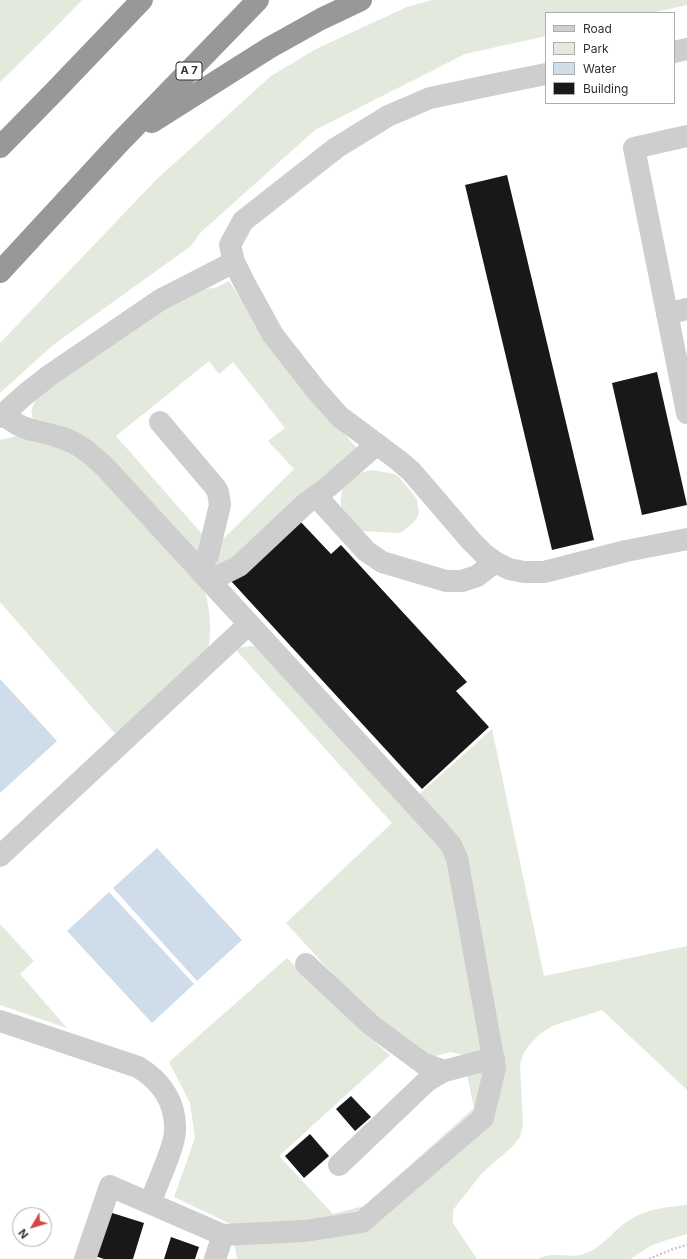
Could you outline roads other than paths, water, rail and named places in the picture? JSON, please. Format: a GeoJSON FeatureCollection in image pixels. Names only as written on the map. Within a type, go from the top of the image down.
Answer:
{"type":"FeatureCollection","features":[{"type":"Feature","properties":{"kind":"highway"},"geometry":{"type":"LineString","coordinates":[[0,147],[142,0]]}},
{"type":"Feature","properties":{"kind":"highway","name":"A 7"},"geometry":{"type":"LineString","coordinates":[[0,272],[120,142],[258,0]]}},
{"type":"Feature","properties":{"kind":"highway"},"geometry":{"type":"LineString","coordinates":[[120,142],[270,48],[321,19],[361,0]]}},
{"type":"Feature","properties":{"kind":"lane"},"geometry":{"type":"LineString","coordinates":[[675,52],[687,49]]}},
{"type":"Feature","properties":{"kind":"lane"},"geometry":{"type":"LineString","coordinates":[[545,74],[501,82],[430,98],[388,116],[336,148],[243,221],[230,245],[234,262],[273,335],[316,390],[340,417],[411,471],[472,542],[495,562],[509,569],[524,572],[544,572],[626,551],[687,539]]}},
{"type":"Feature","properties":{"kind":"lane"},"geometry":{"type":"LineString","coordinates":[[687,136],[634,148],[677,312],[687,413]]}},
{"type":"Feature","properties":{"kind":"lane"},"geometry":{"type":"LineString","coordinates":[[85,1259],[110,1186],[223,1235],[305,1231],[362,1222],[483,1118],[495,1068],[457,858],[450,845],[440,832],[105,467],[89,452],[77,444],[60,437],[26,429],[16,425],[1,415],[26,393],[50,375],[160,300],[234,262]]}},
{"type":"Feature","properties":{"kind":"lane"},"geometry":{"type":"LineString","coordinates":[[160,422],[215,486],[220,499],[220,505],[208,555],[204,563],[205,576]]}},
{"type":"Feature","properties":{"kind":"lane"},"geometry":{"type":"LineString","coordinates":[[205,576],[222,575],[238,566],[305,504],[328,487],[377,444]]}},
{"type":"Feature","properties":{"kind":"lane"},"geometry":{"type":"LineString","coordinates":[[316,496],[366,551],[382,562],[446,581],[462,581],[477,576],[495,562]]}},
{"type":"Feature","properties":{"kind":"lane"},"geometry":{"type":"LineString","coordinates":[[0,856],[249,624]]}},
{"type":"Feature","properties":{"kind":"lane"},"geometry":{"type":"LineString","coordinates":[[306,964],[371,1025],[424,1064],[444,1071]]}},
{"type":"Feature","properties":{"kind":"lane"},"geometry":{"type":"LineString","coordinates":[[0,1021],[138,1067],[150,1075],[161,1086],[169,1099],[174,1113],[175,1130],[173,1145],[150,1203]]}},
{"type":"Feature","properties":{"kind":"lane"},"geometry":{"type":"LineString","coordinates":[[339,1164],[427,1080],[444,1071],[494,1058]]}},
{"type":"Feature","properties":{"kind":"lane"},"geometry":{"type":"LineString","coordinates":[[215,1259],[223,1235]]}},
{"type":"Feature","properties":{"kind":"water"},"geometry":{"type":"Polygon","coordinates":[[[0,679],[57,741],[0,793],[0,679]]]}},
{"type":"Feature","properties":{"kind":"water"},"geometry":{"type":"Polygon","coordinates":[[[157,848],[242,940],[197,981],[113,888],[157,848]]]}},
{"type":"Feature","properties":{"kind":"water"},"geometry":{"type":"Polygon","coordinates":[[[109,892],[194,984],[152,1023],[67,931],[109,892]]]}}]}
